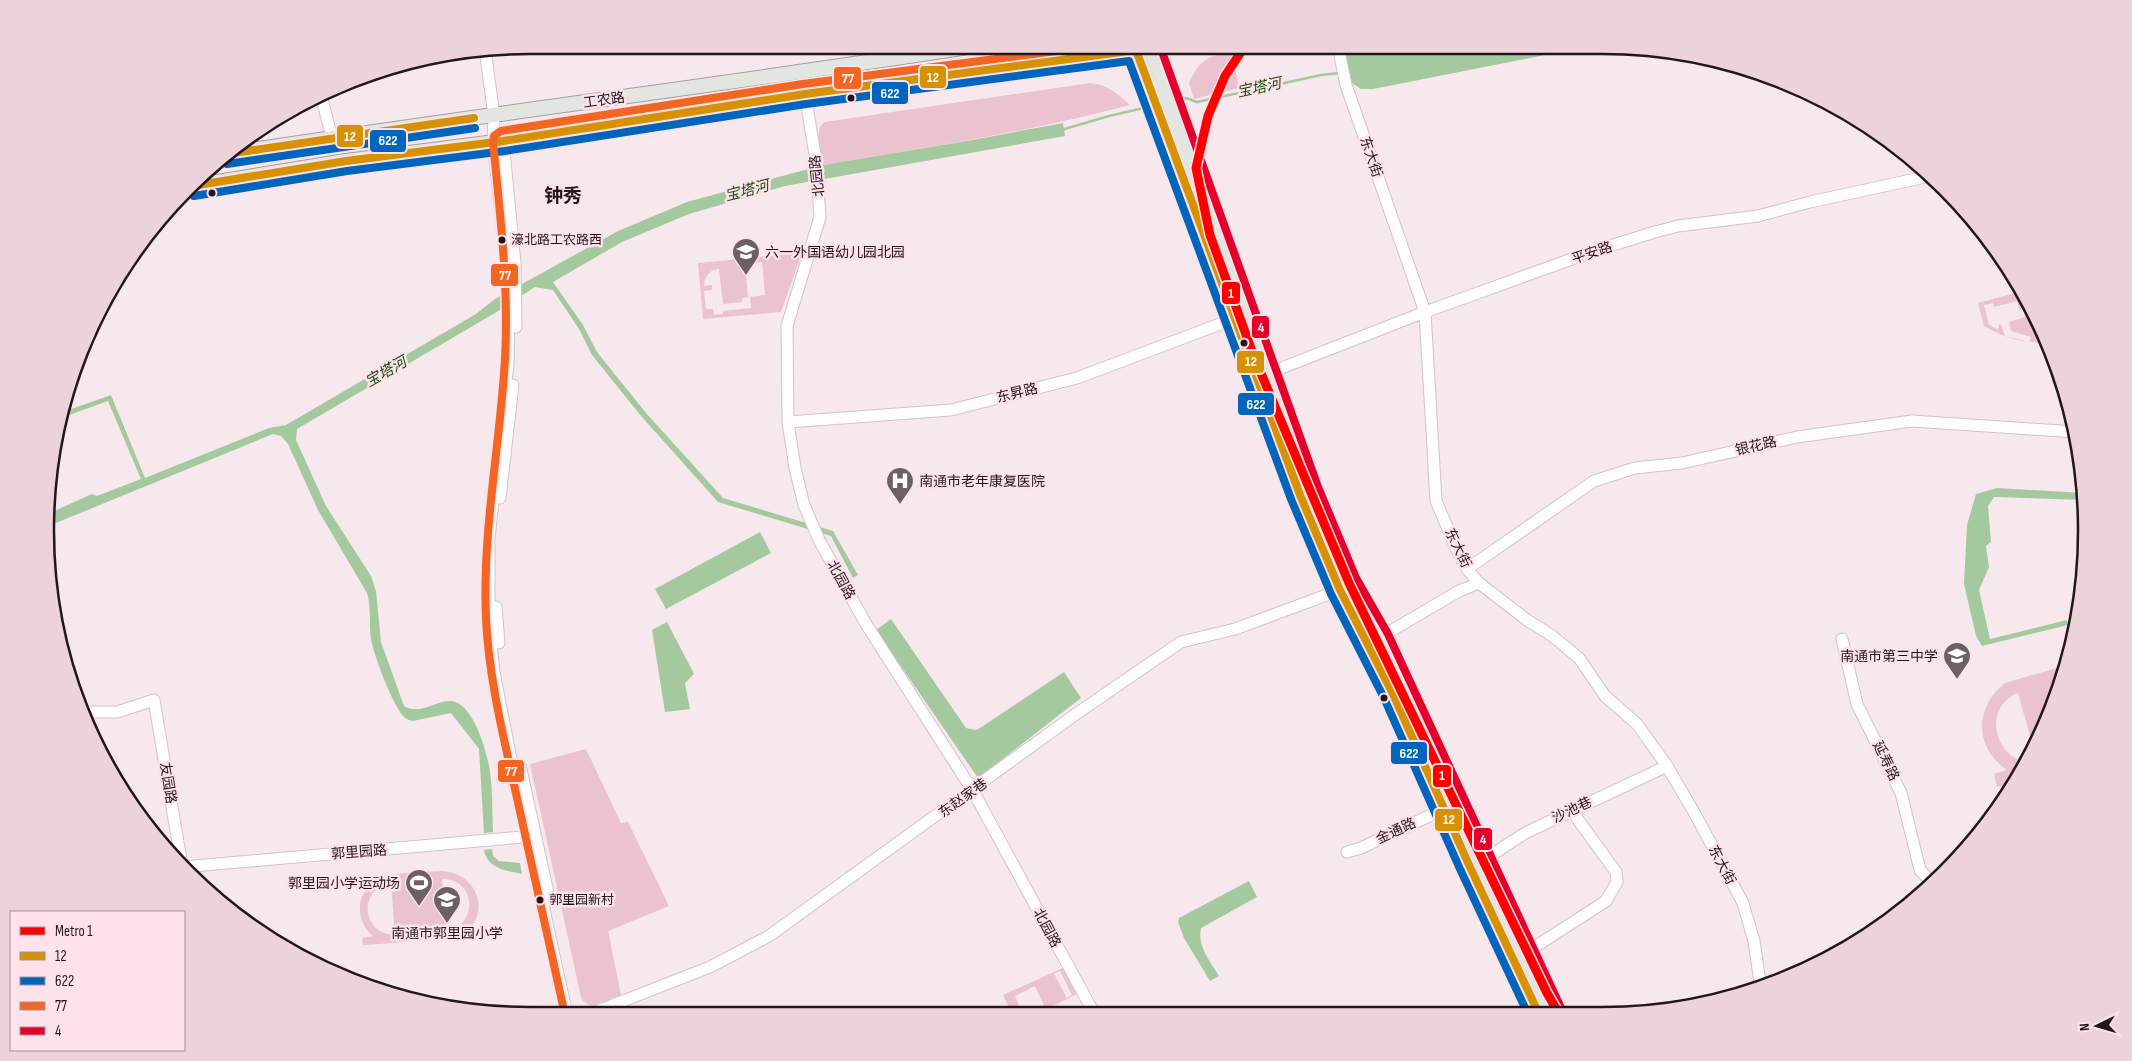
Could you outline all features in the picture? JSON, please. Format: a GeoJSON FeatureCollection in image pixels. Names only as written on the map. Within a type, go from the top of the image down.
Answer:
{"type":"FeatureCollection","features":[{"type":"Feature","properties":{"kind":"main road","name":"工农路"},"geometry":{"type":"LineString","coordinates":[[240,152],[924,54]]}},
{"type":"Feature","properties":{"kind":"main road","name":"工农路"},"geometry":{"type":"LineString","coordinates":[[203,184],[346,161],[498,141],[806,94],[1088,54]]}},
{"type":"Feature","properties":{"kind":"main road"},"geometry":{"type":"LineString","coordinates":[[1147,54],[1160,95],[1266,374],[1308,491],[1342,571],[1379,638],[1550,1007]]}},
{"type":"Feature","properties":{"kind":"main road"},"geometry":{"type":"LineString","coordinates":[[1168,115],[1236,318],[1300,495],[1340,590],[1393,694],[1536,1007]]}},
{"type":"Feature","properties":{"kind":"street","name":"东大街"},"geometry":{"type":"LineString","coordinates":[[1340,54],[1346,85],[1425,312],[1436,501],[1467,570],[1479,583],[1527,620],[1551,635],[1579,658],[1605,696],[1637,724],[1667,766],[1743,903],[1754,941],[1760,980]]}},
{"type":"Feature","properties":{"kind":"street"},"geometry":{"type":"LineString","coordinates":[[486,56],[498,141],[512,277],[515,359],[496,538],[496,620],[501,668],[531,836],[565,1007]]}},
{"type":"Feature","properties":{"kind":"street","name":"北园路"},"geometry":{"type":"LineString","coordinates":[[806,94],[819,186],[820,217],[796,291],[787,326],[788,422],[800,491],[816,534],[866,624],[973,791],[1091,1007]]}},
{"type":"Feature","properties":{"kind":"street"},"geometry":{"type":"LineString","coordinates":[[323,102],[332,138]]}},
{"type":"Feature","properties":{"kind":"street","name":"平安路"},"geometry":{"type":"LineString","coordinates":[[1266,374],[1425,312],[1594,251],[1655,232],[1678,226],[1758,216],[1810,202],[1922,178]]}},
{"type":"Feature","properties":{"kind":"street","name":"东昇路"},"geometry":{"type":"LineString","coordinates":[[788,422],[951,410],[1077,378],[1236,318]]}},
{"type":"Feature","properties":{"kind":"street","name":"银花路"},"geometry":{"type":"LineString","coordinates":[[1467,570],[1594,481],[1634,468],[1682,463],[1797,437],[1912,421],[2068,432]]}},
{"type":"Feature","properties":{"kind":"street"},"geometry":{"type":"LineString","coordinates":[[1379,638],[1459,591],[1479,583]]}},
{"type":"Feature","properties":{"kind":"street","name":"东赵家巷"},"geometry":{"type":"LineString","coordinates":[[608,1007],[710,967],[756,945],[973,791],[1076,714],[1181,642],[1235,629],[1340,590]]}},
{"type":"Feature","properties":{"kind":"street","name":"延寿路"},"geometry":{"type":"LineString","coordinates":[[1842,639],[1857,704],[1902,793],[1920,870],[1928,878]]}},
{"type":"Feature","properties":{"kind":"street","name":"友园路"},"geometry":{"type":"LineString","coordinates":[[90,712],[118,712],[154,700],[180,853]]}},
{"type":"Feature","properties":{"kind":"street","name":"沙池巷"},"geometry":{"type":"LineString","coordinates":[[1481,862],[1525,833],[1667,766]]}},
{"type":"Feature","properties":{"kind":"street","name":"金通路"},"geometry":{"type":"LineString","coordinates":[[1347,852],[1361,848],[1444,809]]}},
{"type":"Feature","properties":{"kind":"street"},"geometry":{"type":"LineString","coordinates":[[1524,954],[1606,901],[1617,882],[1616,872],[1571,810]]}},
{"type":"Feature","properties":{"kind":"street"},"geometry":{"type":"LineString","coordinates":[[531,836],[573,1007]]}},
{"type":"Feature","properties":{"kind":"street","name":"郭里园路"},"geometry":{"type":"LineString","coordinates":[[191,866],[531,836]]}},
{"type":"Feature","properties":{"kind":"shaded area"},"geometry":{"type":"Polygon","coordinates":[[[1232,54],[1239,88],[1194,99],[1189,83],[1193,75],[1205,60],[1217,55],[1232,54]]]}},
{"type":"Feature","properties":{"kind":"shaded area"},"geometry":{"type":"Polygon","coordinates":[[[1090,83],[1112,90],[1130,105],[1092,115],[939,146],[823,165],[819,130],[825,122],[1090,83]]]}},
{"type":"Feature","properties":{"kind":"shaded area","name":"六一外国语幼儿园北园"},"geometry":{"type":"Polygon","coordinates":[[[802,253],[781,312],[703,319],[698,263],[802,253]],[[762,262],[745,264],[748,297],[742,298],[742,302],[723,304],[719,269],[713,270],[708,274],[704,282],[704,286],[712,285],[712,290],[704,291],[706,309],[713,309],[714,315],[723,314],[723,311],[751,308],[750,297],[765,295],[762,262]]]}},
{"type":"Feature","properties":{"kind":"shaded area"},"geometry":{"type":"Polygon","coordinates":[[[2015,293],[2029,320],[2039,342],[2029,342],[2031,337],[2011,331],[2009,322],[2025,317],[2023,309],[2019,309],[2017,301],[1994,307],[1993,303],[1984,305],[1989,325],[1997,329],[1999,324],[2001,324],[2005,336],[1984,326],[1978,303],[2015,293]]]}},
{"type":"Feature","properties":{"kind":"shaded area"},"geometry":{"type":"Polygon","coordinates":[[[2058,668],[2042,713],[2031,738],[2018,693],[2007,699],[2000,708],[1996,729],[2000,740],[2006,750],[2014,758],[2019,760],[2004,786],[1997,787],[1994,774],[2007,770],[1996,761],[1988,750],[1982,727],[1983,715],[1988,704],[2005,683],[2058,668]]]}},
{"type":"Feature","properties":{"kind":"shaded area"},"geometry":{"type":"Polygon","coordinates":[[[586,749],[621,823],[628,822],[669,906],[608,931],[621,995],[591,1006],[583,1001],[581,997],[530,764],[586,749]]]}},
{"type":"Feature","properties":{"kind":"shaded area"},"geometry":{"type":"Polygon","coordinates":[[[442,871],[456,874],[466,880],[474,889],[478,900],[478,910],[475,921],[468,930],[449,939],[363,945],[362,938],[373,936],[367,930],[360,915],[360,906],[364,894],[371,885],[380,879],[392,875],[442,871]],[[442,879],[447,931],[458,927],[465,920],[469,911],[469,902],[467,893],[461,886],[453,881],[442,879]],[[391,883],[380,887],[373,893],[369,901],[368,910],[370,919],[375,927],[384,933],[395,935],[391,883]]]}},
{"type":"Feature","properties":{"kind":"shaded area"},"geometry":{"type":"Polygon","coordinates":[[[1063,968],[1077,994],[1051,1007],[1040,1007],[1044,1005],[1035,986],[1015,996],[1019,1005],[1009,1007],[1003,995],[1063,968]],[[1060,971],[1054,974],[1067,998],[1072,995],[1060,971]]]}},
{"type":"Feature","properties":{"kind":"water"},"geometry":{"type":"Polygon","coordinates":[[[1346,54],[1550,54],[1373,89],[1361,89],[1352,83],[1346,54]]]}},
{"type":"Feature","properties":{"kind":"water"},"geometry":{"type":"Polygon","coordinates":[[[1063,123],[1065,136],[785,186],[689,214],[622,242],[553,282],[583,325],[597,352],[646,413],[723,498],[833,531],[858,575],[853,578],[831,536],[718,502],[641,416],[592,355],[579,329],[553,290],[535,287],[495,313],[297,429],[296,440],[326,506],[371,576],[376,591],[381,642],[404,706],[410,709],[422,709],[446,701],[452,701],[466,710],[477,728],[485,749],[490,774],[493,832],[484,833],[479,749],[451,713],[413,721],[405,718],[399,710],[385,681],[372,644],[367,593],[318,510],[288,444],[281,436],[273,434],[54,524],[55,511],[92,494],[97,496],[141,479],[108,401],[68,415],[69,410],[111,395],[145,478],[269,428],[286,425],[476,314],[495,299],[618,231],[687,202],[823,165],[1063,123]]]}},
{"type":"Feature","properties":{"kind":"water"},"geometry":{"type":"Polygon","coordinates":[[[1997,488],[2076,493],[2077,500],[1994,497],[1988,506],[1991,542],[1986,546],[1989,567],[1979,590],[1990,639],[2067,620],[2068,625],[1982,646],[1976,636],[1964,584],[1967,525],[1976,494],[1997,488]]]}},
{"type":"Feature","properties":{"kind":"water"},"geometry":{"type":"Polygon","coordinates":[[[760,532],[771,553],[666,609],[655,589],[760,532]]]}},
{"type":"Feature","properties":{"kind":"water"},"geometry":{"type":"Polygon","coordinates":[[[891,619],[966,728],[976,730],[983,726],[1064,672],[1081,698],[978,778],[876,630],[891,619]]]}},
{"type":"Feature","properties":{"kind":"water"},"geometry":{"type":"Polygon","coordinates":[[[667,622],[694,674],[685,683],[690,709],[665,712],[652,630],[667,622]]]}},
{"type":"Feature","properties":{"kind":"water"},"geometry":{"type":"Polygon","coordinates":[[[492,849],[493,856],[499,861],[520,863],[522,874],[504,870],[493,865],[484,850],[492,849]]]}},
{"type":"Feature","properties":{"kind":"water"},"geometry":{"type":"Polygon","coordinates":[[[1249,881],[1257,897],[1201,928],[1200,935],[1203,947],[1219,976],[1210,981],[1184,938],[1178,922],[1179,918],[1249,881]]]}},
{"type":"Feature","properties":{"kind":"waterway","name":"宝塔河"},"geometry":{"type":"LineString","coordinates":[[1175,101],[1186,98],[1197,102],[1321,75],[1340,73]]}},
{"type":"Feature","properties":{"kind":"waterway","name":"宝塔河"},"geometry":{"type":"LineString","coordinates":[[1061,130],[1152,106]]}},
{"type":"Feature","properties":{"kind":"metro line","name":"1"},"geometry":{"type":"LineString","coordinates":[[1240,54],[1225,76],[1208,116],[1196,168],[1210,235],[1253,354],[1349,583],[1555,1007]]}},
{"type":"Feature","properties":{"kind":"transit line","name":"77"},"geometry":{"type":"LineString","coordinates":[[563,1007],[502,732],[490,664],[486,619],[485,586],[489,521],[503,392],[506,332],[505,277],[494,136],[501,131],[803,84],[1034,54]]}},
{"type":"Feature","properties":{"kind":"transit line","name":"12"},"geometry":{"type":"LineString","coordinates":[[203,184],[346,161],[503,141],[805,94],[1106,54]]}},
{"type":"Feature","properties":{"kind":"transit line","name":"12"},"geometry":{"type":"LineString","coordinates":[[1137,54],[1300,495],[1340,590],[1393,694],[1469,865],[1536,1007]]}},
{"type":"Feature","properties":{"kind":"transit line","name":"4"},"geometry":{"type":"LineString","coordinates":[[1163,54],[1318,487],[1356,578],[1388,634],[1561,1007]]}},
{"type":"Feature","properties":{"kind":"transit line","name":"622"},"geometry":{"type":"LineString","coordinates":[[194,196],[347,171],[505,151],[806,104],[1129,61],[1291,499],[1331,594],[1384,698],[1460,869],[1525,1007]]}},
{"type":"Feature","properties":{"kind":"transit line","name":"12"},"geometry":{"type":"LineString","coordinates":[[240,152],[474,118]]}},
{"type":"Feature","properties":{"kind":"transit line","name":"622"},"geometry":{"type":"LineString","coordinates":[[227,164],[475,128]]}},
{"type":"Feature","properties":{"kind":"place","name":"濠北路工农路西"},"geometry":{"type":"Point","coordinates":[502,240]}},
{"type":"Feature","properties":{"kind":"place","name":"六一外国语幼儿园北园"},"geometry":{"type":"Point","coordinates":[746,276]}},
{"type":"Feature","properties":{"kind":"place","name":"南通市老年康复医院"},"geometry":{"type":"Point","coordinates":[900,505]}},
{"type":"Feature","properties":{"kind":"place","name":"南通市第三中学"},"geometry":{"type":"Point","coordinates":[1957,680]}},
{"type":"Feature","properties":{"kind":"place","name":"郭里园新村"},"geometry":{"type":"Point","coordinates":[540,900]}},
{"type":"Feature","properties":{"kind":"place","name":"郭里园小学运动场"},"geometry":{"type":"Point","coordinates":[419,907]}},
{"type":"Feature","properties":{"kind":"place","name":"南通市郭里园小学"},"geometry":{"type":"Point","coordinates":[447,924]}},
{"type":"Feature","properties":{"kind":"district","name":"钟秀"},"geometry":{"type":"Point","coordinates":[563,196]}}]}
